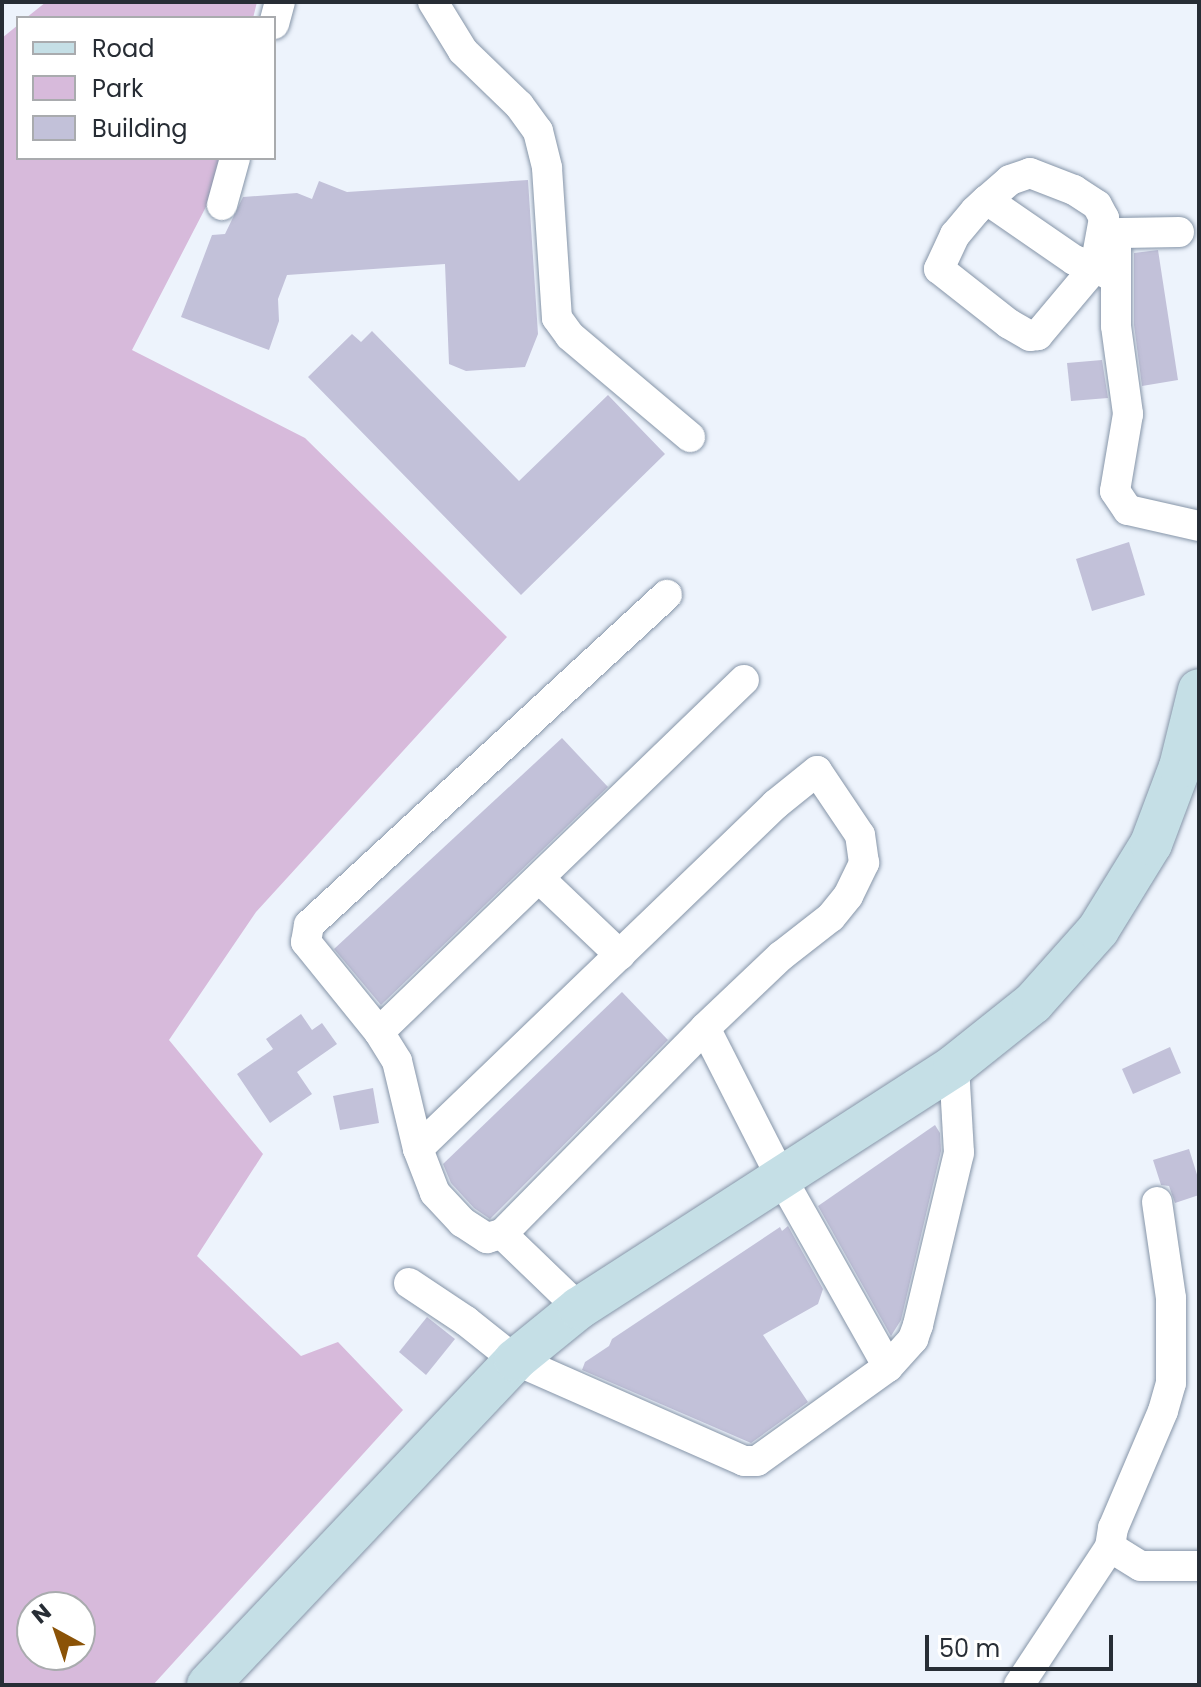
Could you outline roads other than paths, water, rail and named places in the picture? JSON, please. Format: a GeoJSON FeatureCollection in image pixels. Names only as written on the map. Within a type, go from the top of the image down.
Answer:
{"type":"FeatureCollection","features":[{"type":"Feature","properties":{"kind":"street"},"geometry":{"type":"LineString","coordinates":[[433,2],[463,51],[519,105],[538,131],[547,168],[557,318],[570,336],[690,437]]}},
{"type":"Feature","properties":{"kind":"street"},"geometry":{"type":"LineString","coordinates":[[222,205],[234,160]]}},
{"type":"Feature","properties":{"kind":"street"},"geometry":{"type":"LineString","coordinates":[[1179,232],[1122,233],[1116,240],[1104,272],[1038,335],[1030,336],[1009,324],[939,269],[955,235],[1010,180],[1030,173],[1074,190],[1097,205],[1104,218],[1104,272],[1128,414],[1115,491],[1128,510],[1199,526]]}},
{"type":"Feature","properties":{"kind":"street"},"geometry":{"type":"LineString","coordinates":[[987,200],[1074,260],[1104,272]]}},
{"type":"Feature","properties":{"kind":"street"},"geometry":{"type":"LineString","coordinates":[[418,1149],[776,804],[817,771],[860,835],[864,863],[848,896],[831,917],[781,956],[705,1028],[502,1234],[487,1238],[462,1222],[435,1193],[418,1149],[397,1061],[379,1032],[306,942],[309,925],[667,595]]}},
{"type":"Feature","properties":{"kind":"street"},"geometry":{"type":"LineString","coordinates":[[379,1032],[541,880],[744,680]]}},
{"type":"Feature","properties":{"kind":"street"},"geometry":{"type":"LineString","coordinates":[[208,1685],[515,1360],[579,1308],[954,1066],[1033,1003],[1098,930],[1151,844],[1180,767],[1199,690]]}},
{"type":"Feature","properties":{"kind":"street"},"geometry":{"type":"LineString","coordinates":[[541,880],[620,955]]}},
{"type":"Feature","properties":{"kind":"street"},"geometry":{"type":"LineString","coordinates":[[705,1028],[781,1177],[888,1367]]}},
{"type":"Feature","properties":{"kind":"street"},"geometry":{"type":"LineString","coordinates":[[409,1283],[466,1321],[515,1360],[744,1461],[757,1461],[888,1367],[913,1339],[959,1153],[954,1066]]}},
{"type":"Feature","properties":{"kind":"street"},"geometry":{"type":"LineString","coordinates":[[1019,1685],[1110,1547],[1113,1528],[1163,1411],[1171,1383],[1171,1298],[1157,1202]]}},
{"type":"Feature","properties":{"kind":"street"},"geometry":{"type":"LineString","coordinates":[[502,1234],[579,1308]]}},
{"type":"Feature","properties":{"kind":"street"},"geometry":{"type":"LineString","coordinates":[[1110,1547],[1141,1566],[1199,1566]]}}]}
